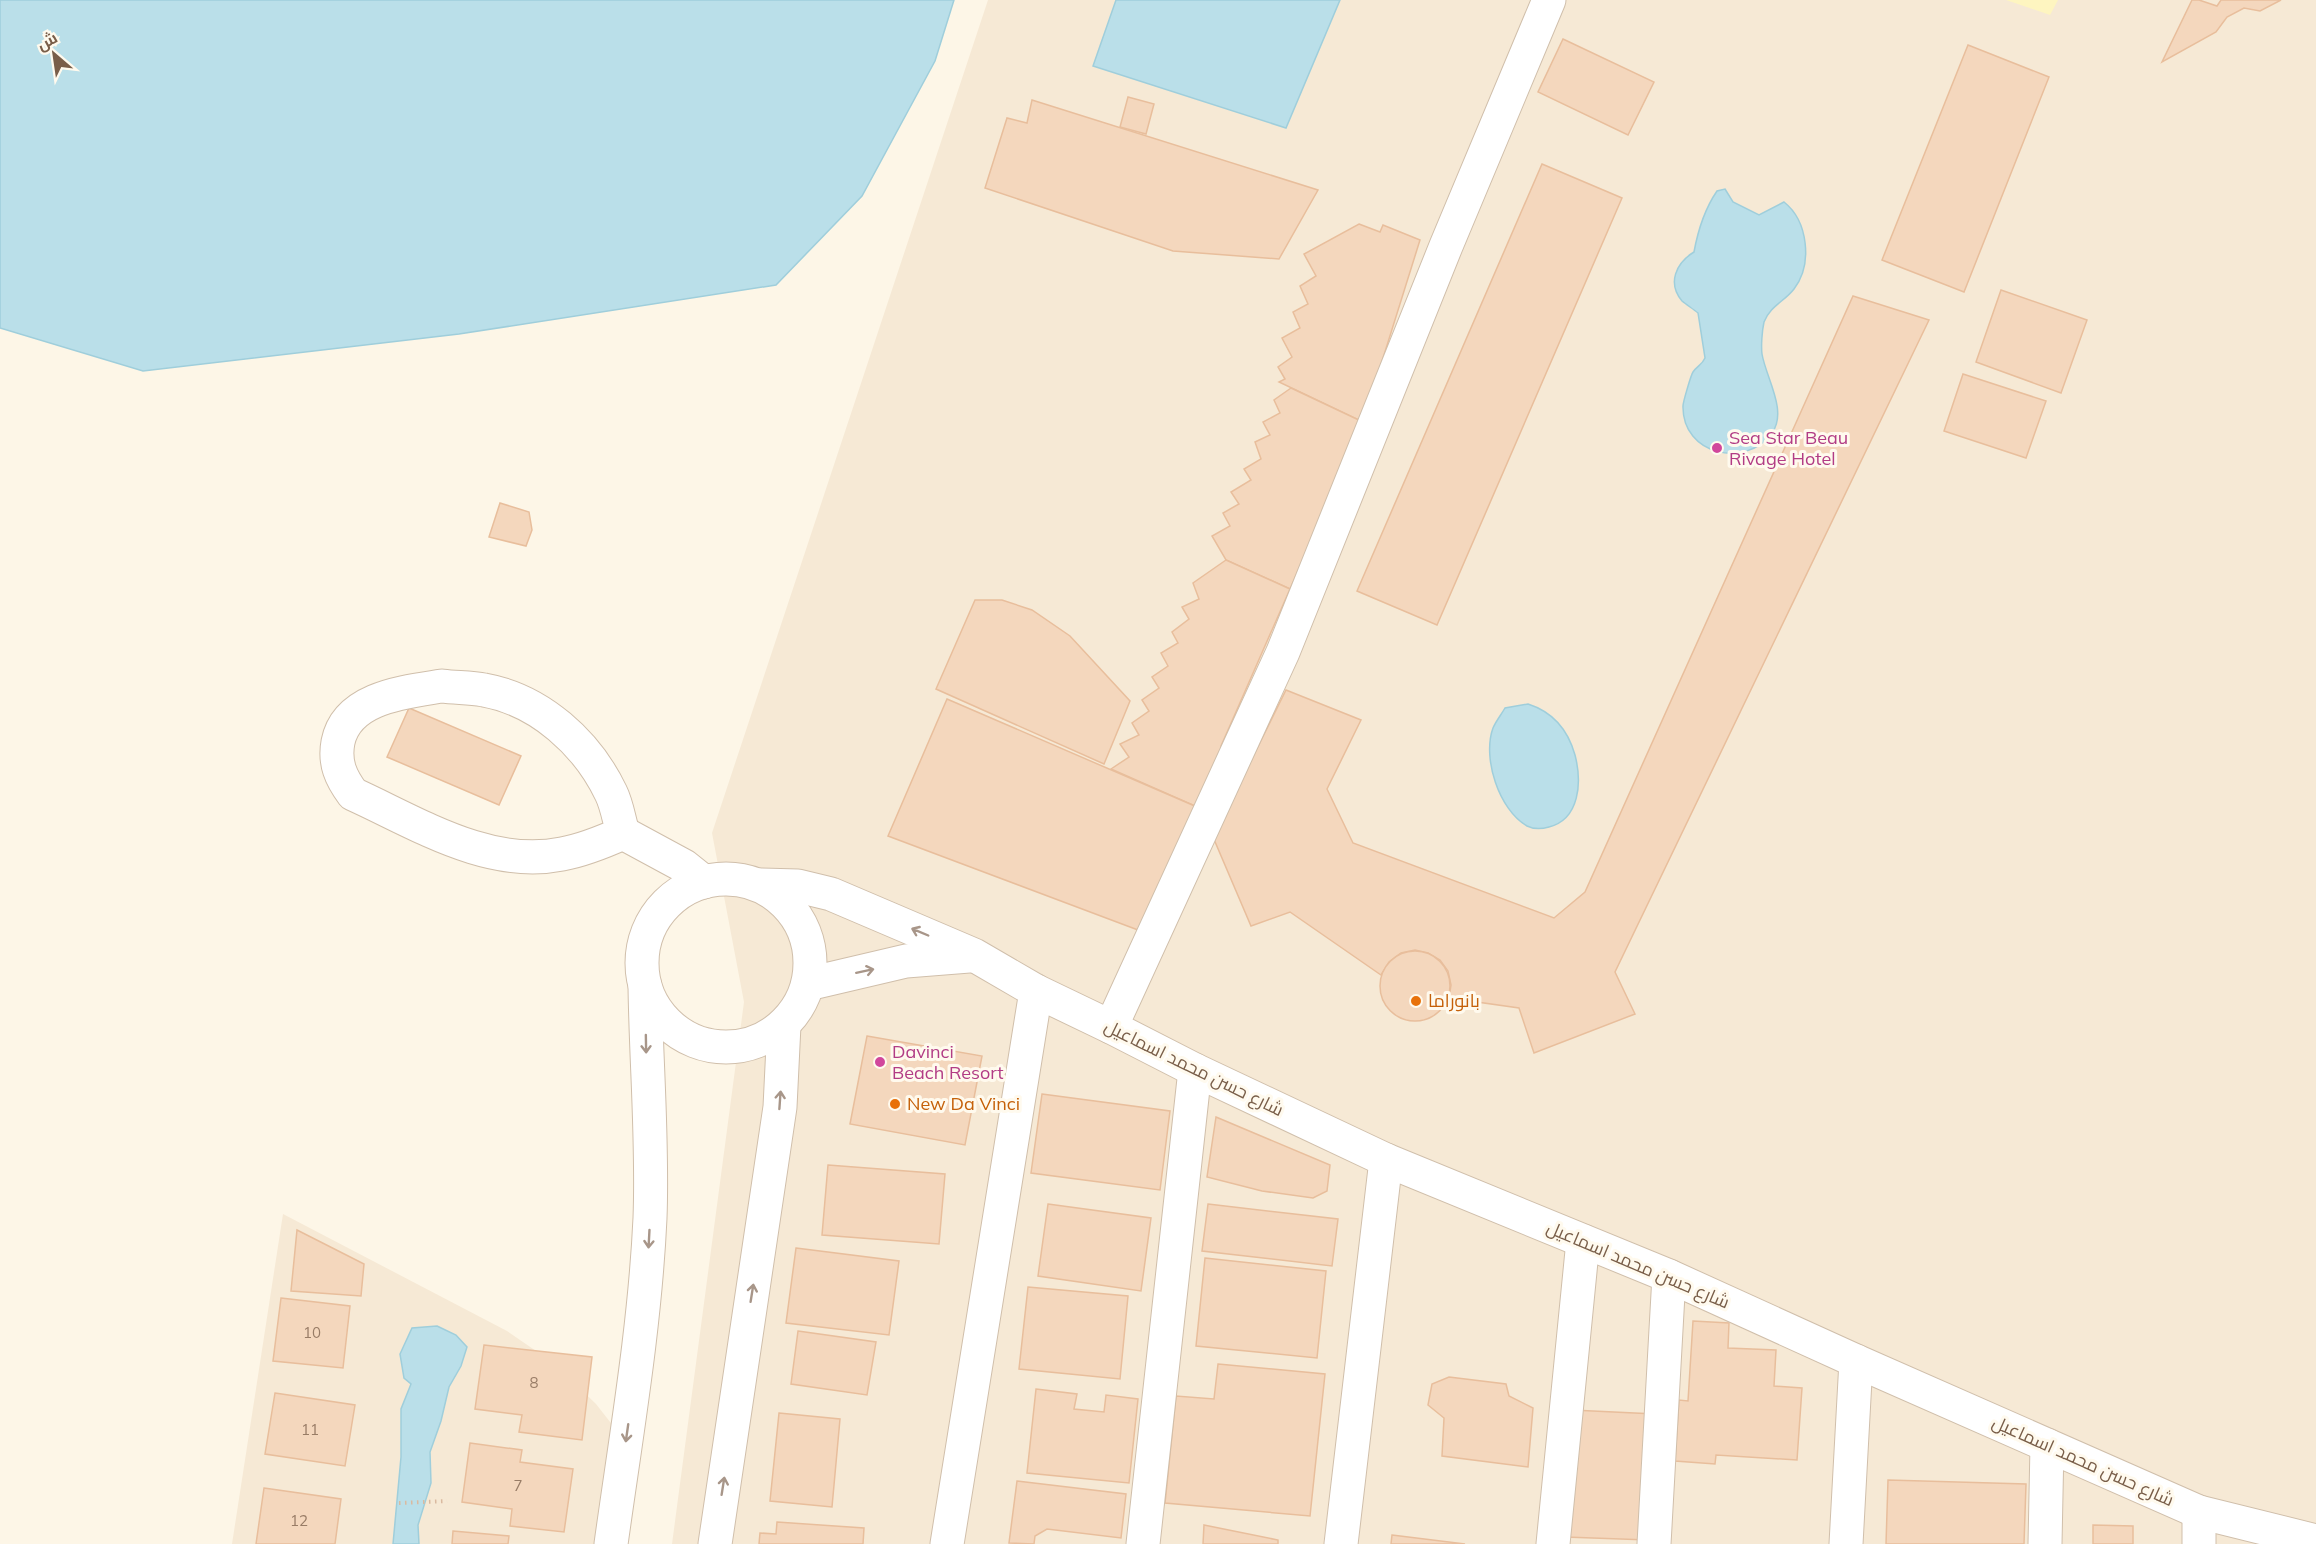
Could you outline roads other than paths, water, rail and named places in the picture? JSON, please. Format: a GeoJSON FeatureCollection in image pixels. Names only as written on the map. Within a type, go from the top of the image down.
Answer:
{"type":"FeatureCollection","features":[{"type":"Feature","properties":{"kind":"street"},"geometry":{"type":"LineString","coordinates":[[1112,1027],[1283,652],[1446,246],[1549,0]]}},
{"type":"Feature","properties":{"kind":"street"},"geometry":{"type":"LineString","coordinates":[[623,833],[593,846],[560,855],[527,857],[494,853],[462,844],[353,794],[343,781],[338,766],[336,750],[339,734],[348,720],[360,709],[400,693],[442,687],[485,690],[525,704],[561,727],[591,757],[612,795],[623,833],[684,866],[704,882]]}},
{"type":"Feature","properties":{"kind":"street"},"geometry":{"type":"LineString","coordinates":[[611,1544],[648,1262],[651,1172],[645,986],[641,960],[647,934],[660,910],[680,893],[704,882],[741,880],[759,885],[779,898],[796,915],[807,936],[811,960],[808,984],[784,1025],[780,1107],[715,1544]]}},
{"type":"Feature","properties":{"kind":"street","name":"شارع حسن محمد اسماعيل"},"geometry":{"type":"LineString","coordinates":[[759,885],[798,886],[831,894],[974,955],[1036,991],[1195,1070],[1386,1160],[1669,1276],[2199,1512],[2316,1541]]}},
{"type":"Feature","properties":{"kind":"street"},"geometry":{"type":"LineString","coordinates":[[808,984],[906,962],[974,955]]}},
{"type":"Feature","properties":{"kind":"street"},"geometry":{"type":"LineString","coordinates":[[645,986],[655,1009],[671,1027],[692,1040],[715,1047],[747,1044],[763,1038],[784,1025]]}},
{"type":"Feature","properties":{"kind":"street"},"geometry":{"type":"LineString","coordinates":[[947,1544],[1036,991]]}},
{"type":"Feature","properties":{"kind":"street"},"geometry":{"type":"LineString","coordinates":[[1143,1544],[1195,1070]]}},
{"type":"Feature","properties":{"kind":"street"},"geometry":{"type":"LineString","coordinates":[[1341,1544],[1386,1160]]}},
{"type":"Feature","properties":{"kind":"street"},"geometry":{"type":"LineString","coordinates":[[1553,1544],[1583,1241]]}},
{"type":"Feature","properties":{"kind":"street"},"geometry":{"type":"LineString","coordinates":[[1654,1544],[1669,1276]]}},
{"type":"Feature","properties":{"kind":"street"},"geometry":{"type":"LineString","coordinates":[[1846,1544],[1856,1361]]}},
{"type":"Feature","properties":{"kind":"street"},"geometry":{"type":"LineString","coordinates":[[2045,1544],[2047,1445]]}},
{"type":"Feature","properties":{"kind":"street"},"geometry":{"type":"LineString","coordinates":[[2199,1512],[2199,1544]]}},
{"type":"Feature","properties":{"kind":"water"},"geometry":{"type":"Polygon","coordinates":[[[0,0],[954,0],[935,61],[862,196],[776,285],[459,334],[143,371],[0,328],[0,0]]]}},
{"type":"Feature","properties":{"kind":"water"},"geometry":{"type":"Polygon","coordinates":[[[1116,0],[1340,0],[1286,128],[1093,66],[1116,0]]]}},
{"type":"Feature","properties":{"kind":"water"},"geometry":{"type":"Polygon","coordinates":[[[1725,189],[1733,202],[1759,215],[1784,202],[1792,210],[1803,231],[1806,255],[1804,268],[1794,289],[1770,312],[1763,326],[1762,354],[1775,394],[1778,415],[1776,424],[1772,433],[1761,444],[1747,451],[1732,453],[1704,446],[1693,436],[1685,423],[1683,406],[1687,389],[1693,372],[1705,358],[1698,313],[1682,301],[1677,294],[1674,280],[1682,262],[1694,252],[1708,205],[1717,191],[1725,189]]]}},
{"type":"Feature","properties":{"kind":"water"},"geometry":{"type":"Polygon","coordinates":[[[1528,704],[1552,717],[1564,730],[1572,746],[1577,766],[1578,788],[1573,808],[1559,823],[1543,828],[1527,826],[1508,808],[1495,782],[1490,754],[1493,728],[1505,708],[1528,704]]]}},
{"type":"Feature","properties":{"kind":"water"},"geometry":{"type":"Polygon","coordinates":[[[437,1326],[456,1335],[467,1347],[461,1366],[449,1387],[441,1421],[430,1452],[431,1483],[418,1525],[419,1544],[393,1544],[401,1457],[401,1409],[411,1384],[404,1378],[400,1354],[412,1328],[437,1326]]]}},
{"type":"Feature","properties":{"kind":"place","name":"Sea Star Beau Rivage Hotel"},"geometry":{"type":"Point","coordinates":[1717,448]}},
{"type":"Feature","properties":{"kind":"place","name":"بانوراما"},"geometry":{"type":"Point","coordinates":[1416,1001]}},
{"type":"Feature","properties":{"kind":"place","name":"Davinci Beach Resort"},"geometry":{"type":"Point","coordinates":[880,1062]}},
{"type":"Feature","properties":{"kind":"place","name":"New Da Vinci"},"geometry":{"type":"Point","coordinates":[895,1104]}}]}
